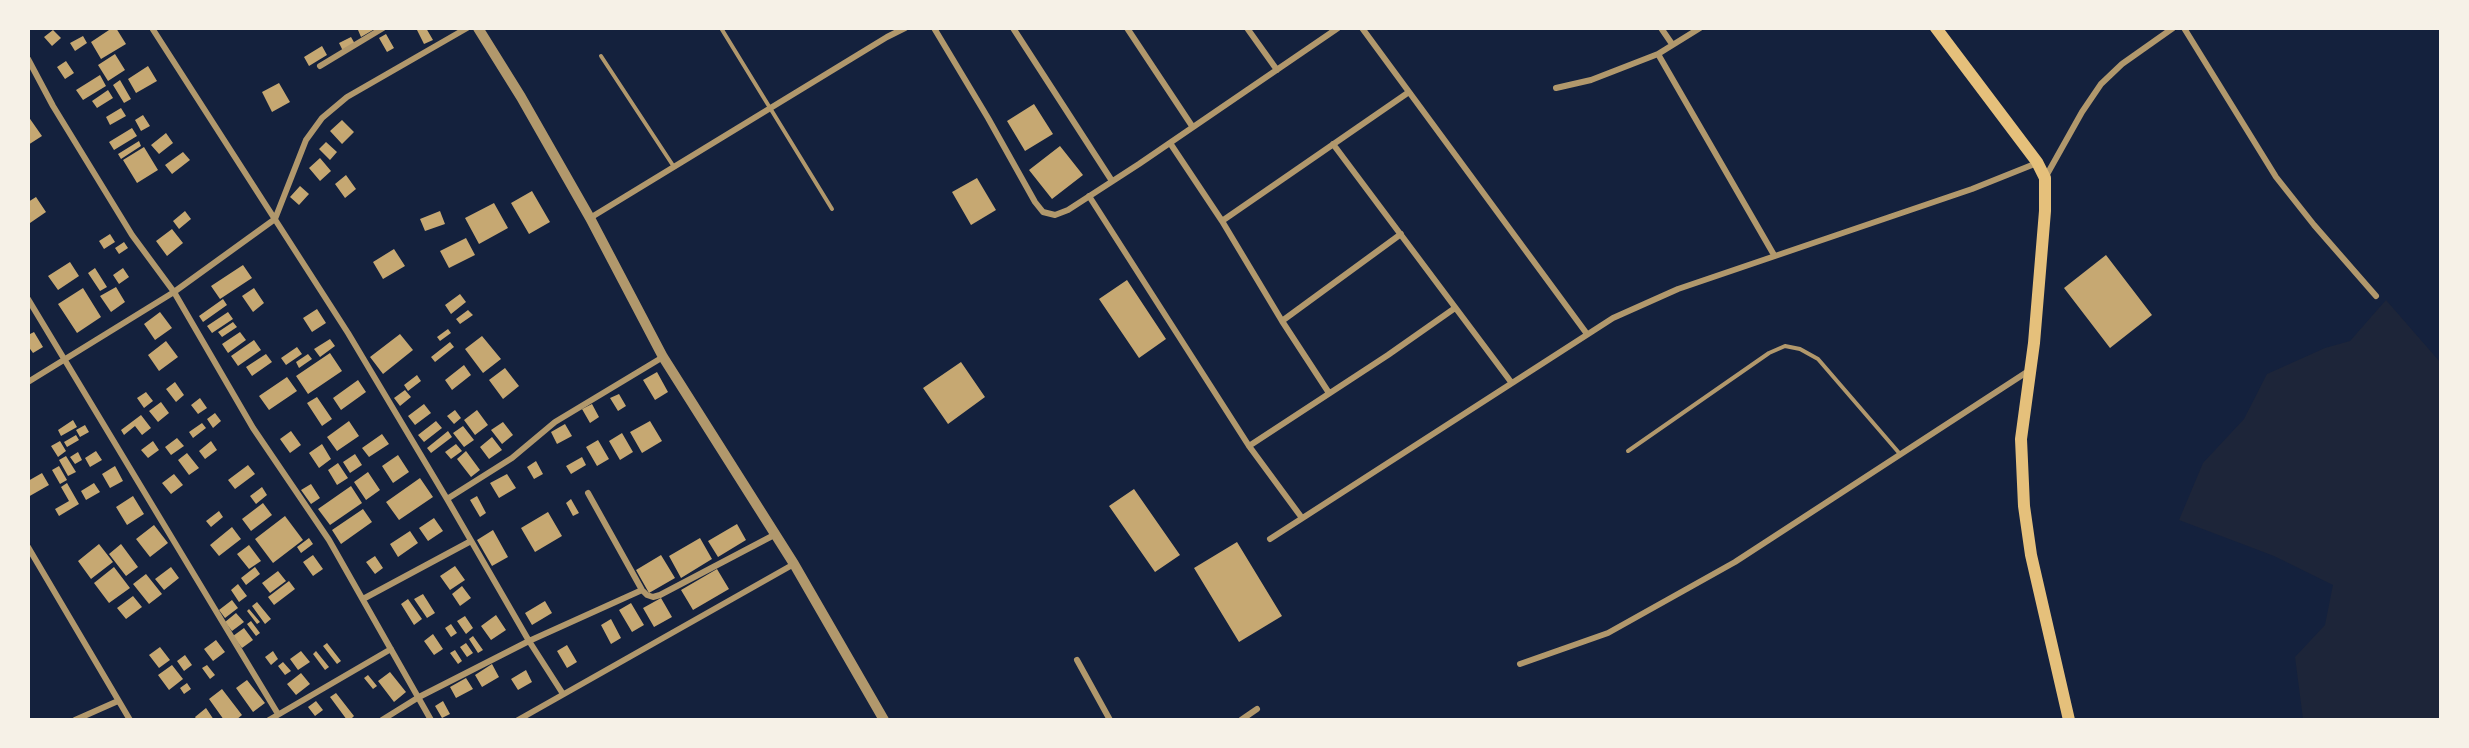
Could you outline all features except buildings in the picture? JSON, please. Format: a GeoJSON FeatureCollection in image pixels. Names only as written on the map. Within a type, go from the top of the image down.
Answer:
{"type":"FeatureCollection","features":[{"type":"Feature","properties":{"kind":"main road"},"geometry":{"type":"LineString","coordinates":[[1936,28],[2037,162],[2045,178],[2045,211],[2021,439],[2024,506],[2031,555],[2069,720]]}},
{"type":"Feature","properties":{"kind":"street"},"geometry":{"type":"LineString","coordinates":[[152,28],[348,333],[529,641],[563,694]]}},
{"type":"Feature","properties":{"kind":"street"},"geometry":{"type":"LineString","coordinates":[[320,66],[383,28]]}},
{"type":"Feature","properties":{"kind":"street"},"geometry":{"type":"LineString","coordinates":[[28,382],[174,292],[275,219],[306,140],[322,118],[347,97],[467,28]]}},
{"type":"Feature","properties":{"kind":"street"},"geometry":{"type":"LineString","coordinates":[[478,28],[521,97],[590,218],[663,357],[776,534],[884,720]]}},
{"type":"Feature","properties":{"kind":"street"},"geometry":{"type":"LineString","coordinates":[[590,218],[905,28]]}},
{"type":"Feature","properties":{"kind":"street"},"geometry":{"type":"LineString","coordinates":[[934,28],[1035,202],[1043,212],[1055,215],[1089,196],[1170,143],[1338,28]]}},
{"type":"Feature","properties":{"kind":"street"},"geometry":{"type":"LineString","coordinates":[[1013,28],[1112,180]]}},
{"type":"Feature","properties":{"kind":"street"},"geometry":{"type":"LineString","coordinates":[[1127,28],[1192,126]]}},
{"type":"Feature","properties":{"kind":"street"},"geometry":{"type":"LineString","coordinates":[[1247,28],[1277,69]]}},
{"type":"Feature","properties":{"kind":"street"},"geometry":{"type":"LineString","coordinates":[[1362,28],[1587,334]]}},
{"type":"Feature","properties":{"kind":"street"},"geometry":{"type":"LineString","coordinates":[[1661,28],[1672,44]]}},
{"type":"Feature","properties":{"kind":"street"},"geometry":{"type":"LineString","coordinates":[[1556,88],[1591,80],[1658,54],[1700,28]]}},
{"type":"Feature","properties":{"kind":"street"},"geometry":{"type":"LineString","coordinates":[[2045,178],[2082,112],[2101,84],[2122,64],[2173,28]]}},
{"type":"Feature","properties":{"kind":"street"},"geometry":{"type":"LineString","coordinates":[[2184,28],[2276,177],[2376,296]]}},
{"type":"Feature","properties":{"kind":"street"},"geometry":{"type":"LineString","coordinates":[[1658,54],[1774,255]]}},
{"type":"Feature","properties":{"kind":"street"},"geometry":{"type":"LineString","coordinates":[[28,59],[53,106],[132,235],[174,292],[253,428],[329,540],[431,720]]}},
{"type":"Feature","properties":{"kind":"street"},"geometry":{"type":"LineString","coordinates":[[1222,221],[1409,92]]}},
{"type":"Feature","properties":{"kind":"street"},"geometry":{"type":"LineString","coordinates":[[1170,143],[1222,221],[1282,321],[1329,393]]}},
{"type":"Feature","properties":{"kind":"street"},"geometry":{"type":"LineString","coordinates":[[1334,144],[1511,382]]}},
{"type":"Feature","properties":{"kind":"street"},"geometry":{"type":"LineString","coordinates":[[1270,539],[1612,318],[1678,289],[1972,189],[2037,162]]}},
{"type":"Feature","properties":{"kind":"street"},"geometry":{"type":"LineString","coordinates":[[1089,196],[1249,446],[1302,518]]}},
{"type":"Feature","properties":{"kind":"street"},"geometry":{"type":"LineString","coordinates":[[1282,321],[1401,234]]}},
{"type":"Feature","properties":{"kind":"street"},"geometry":{"type":"LineString","coordinates":[[28,298],[278,714]]}},
{"type":"Feature","properties":{"kind":"street"},"geometry":{"type":"LineString","coordinates":[[1249,446],[1388,356],[1455,308]]}},
{"type":"Feature","properties":{"kind":"street"},"geometry":{"type":"LineString","coordinates":[[447,499],[512,458],[555,422],[663,357]]}},
{"type":"Feature","properties":{"kind":"street"},"geometry":{"type":"LineString","coordinates":[[1520,664],[1608,633],[1735,562],[2030,369]]}},
{"type":"Feature","properties":{"kind":"street"},"geometry":{"type":"LineString","coordinates":[[588,493],[647,596],[660,595],[776,534]]}},
{"type":"Feature","properties":{"kind":"street"},"geometry":{"type":"LineString","coordinates":[[363,599],[471,541]]}},
{"type":"Feature","properties":{"kind":"street"},"geometry":{"type":"LineString","coordinates":[[28,547],[130,720]]}},
{"type":"Feature","properties":{"kind":"street"},"geometry":{"type":"LineString","coordinates":[[518,720],[794,564]]}},
{"type":"Feature","properties":{"kind":"street"},"geometry":{"type":"LineString","coordinates":[[382,720],[419,697],[529,641],[642,590]]}},
{"type":"Feature","properties":{"kind":"street"},"geometry":{"type":"LineString","coordinates":[[268,720],[391,649]]}},
{"type":"Feature","properties":{"kind":"street"},"geometry":{"type":"LineString","coordinates":[[1077,660],[1110,720]]}},
{"type":"Feature","properties":{"kind":"street"},"geometry":{"type":"LineString","coordinates":[[75,720],[118,701]]}},
{"type":"Feature","properties":{"kind":"street"},"geometry":{"type":"LineString","coordinates":[[1241,720],[1257,710]]}},
{"type":"Feature","properties":{"kind":"lane"},"geometry":{"type":"LineString","coordinates":[[721,28],[832,209]]}},
{"type":"Feature","properties":{"kind":"lane"},"geometry":{"type":"LineString","coordinates":[[601,56],[674,167]]}},
{"type":"Feature","properties":{"kind":"lane"},"geometry":{"type":"LineString","coordinates":[[1628,451],[1769,353],[1785,346],[1800,349],[1818,359],[1900,454]]}},
{"type":"Feature","properties":{"kind":"shaded area"},"geometry":{"type":"Polygon","coordinates":[[[2386,300],[2440,362],[2440,719],[2303,719],[2295,657],[2325,625],[2333,585],[2274,556],[2179,520],[2203,463],[2244,419],[2267,374],[2325,348],[2350,341],[2386,300]]]}}]}
